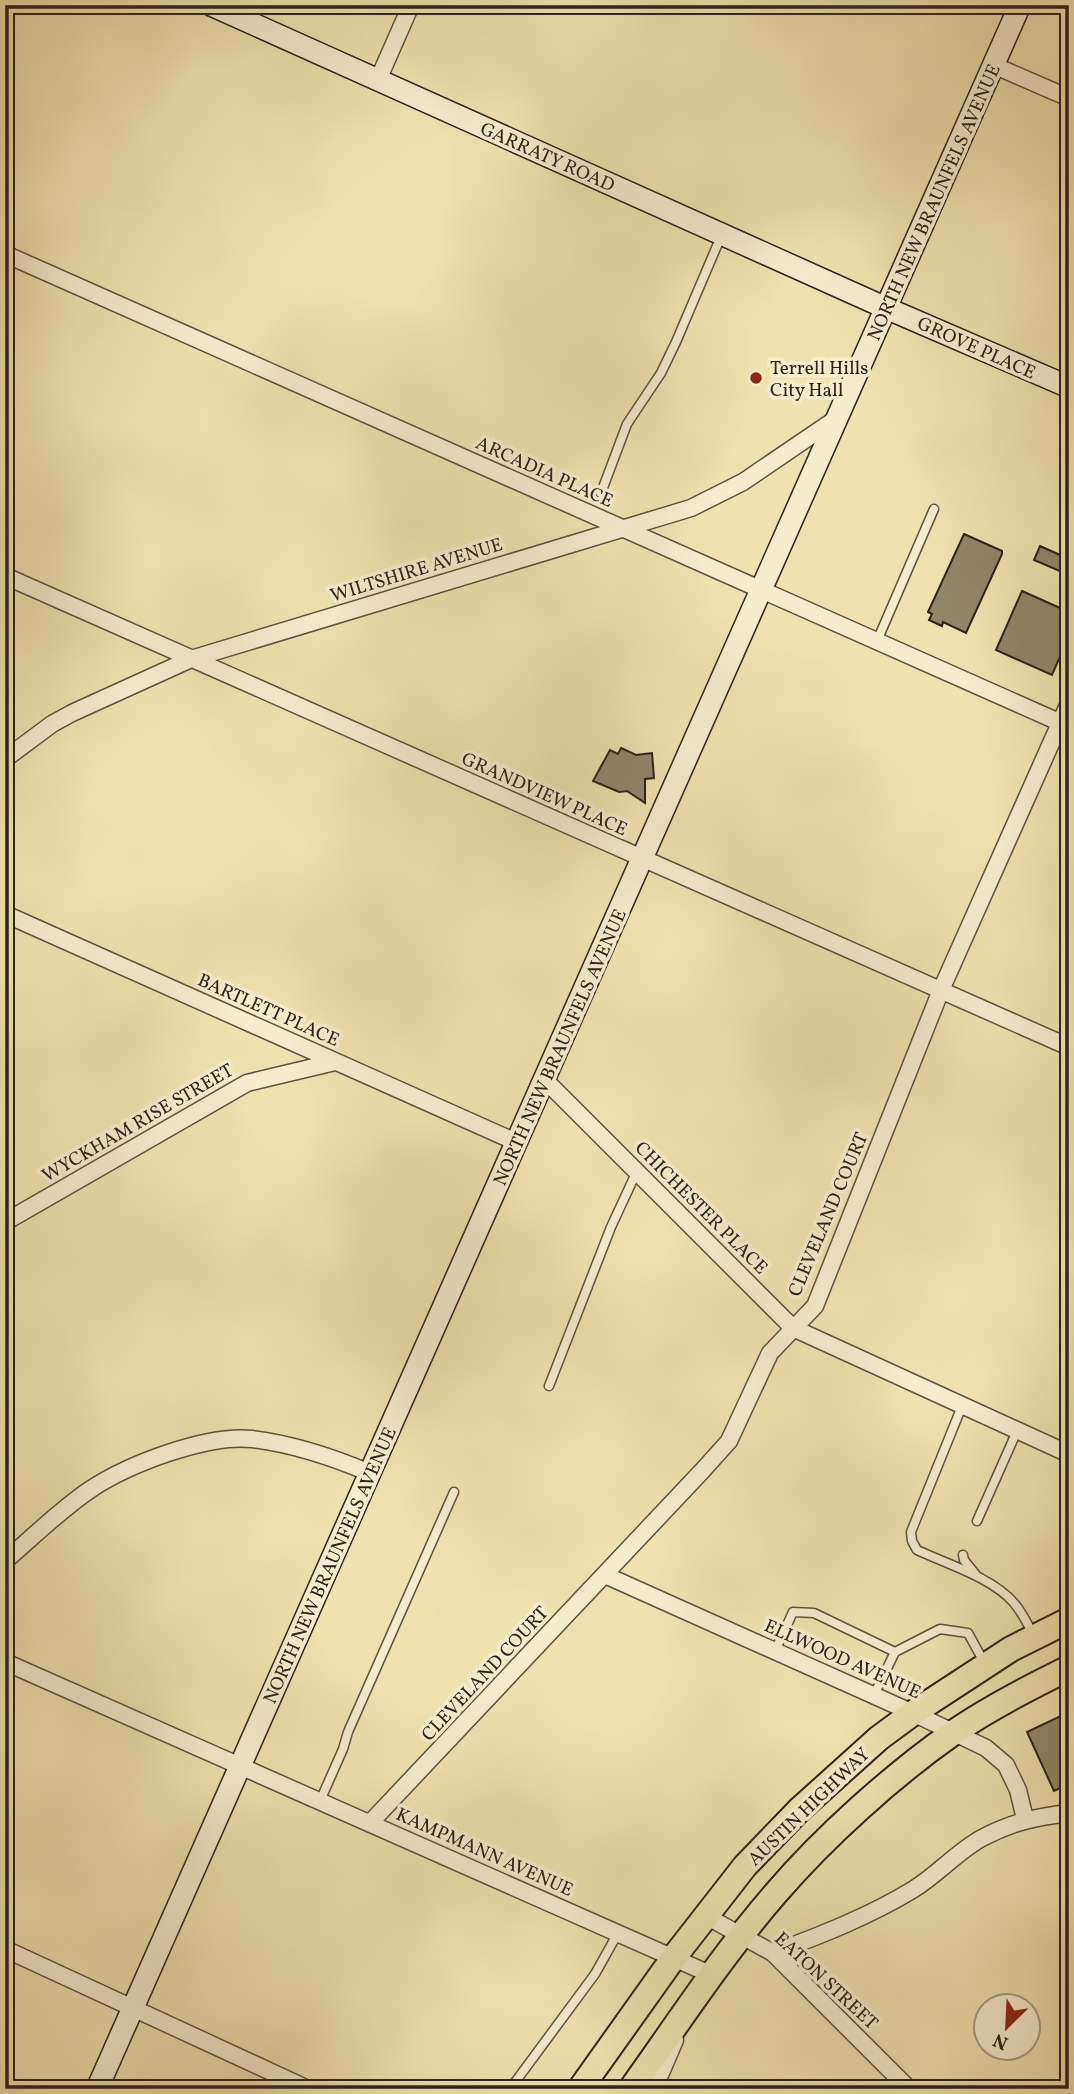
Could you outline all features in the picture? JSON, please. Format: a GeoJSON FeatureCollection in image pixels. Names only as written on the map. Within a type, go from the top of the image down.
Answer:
{"type":"FeatureCollection","features":[{"type":"Feature","properties":{"kind":"main road","name":"AUSTIN HIGHWAY"},"geometry":{"type":"LineString","coordinates":[[580,2089],[674,1957],[745,1866],[799,1810],[879,1738],[913,1713],[986,1665],[1069,1620]]}},
{"type":"Feature","properties":{"kind":"main road","name":"AUSTIN HIGHWAY"},"geometry":{"type":"LineString","coordinates":[[631,2089],[712,1975],[776,1893],[828,1839],[905,1770],[955,1732],[1069,1668]]}},
{"type":"Feature","properties":{"kind":"street","name":"GARRATY ROAD"},"geometry":{"type":"LineString","coordinates":[[211,5],[886,308]]}},
{"type":"Feature","properties":{"kind":"street"},"geometry":{"type":"LineString","coordinates":[[378,80],[411,5]]}},
{"type":"Feature","properties":{"kind":"street","name":"NORTH NEW BRAUNFELS AVENUE"},"geometry":{"type":"LineString","coordinates":[[97,2089],[1020,5]]}},
{"type":"Feature","properties":{"kind":"street"},"geometry":{"type":"LineString","coordinates":[[993,65],[1069,98]]}},
{"type":"Feature","properties":{"kind":"street","name":"ARCADIA PLACE"},"geometry":{"type":"LineString","coordinates":[[5,254],[1065,724]]}},
{"type":"Feature","properties":{"kind":"street","name":"GROVE PLACE"},"geometry":{"type":"LineString","coordinates":[[886,308],[1069,387]]}},
{"type":"Feature","properties":{"kind":"street","name":"WILTSHIRE AVENUE"},"geometry":{"type":"LineString","coordinates":[[5,759],[52,724],[72,713],[191,659],[691,508],[743,482],[837,418]]}},
{"type":"Feature","properties":{"kind":"street","name":"GRANDVIEW PLACE"},"geometry":{"type":"LineString","coordinates":[[5,576],[1069,1047]]}},
{"type":"Feature","properties":{"kind":"street","name":"CLEVELAND COURT"},"geometry":{"type":"LineString","coordinates":[[370,1824],[729,1441],[770,1353],[815,1306],[941,990],[1065,724],[1069,703]]}},
{"type":"Feature","properties":{"kind":"street","name":"BARTLETT PLACE"},"geometry":{"type":"LineString","coordinates":[[5,914],[516,1142]]}},
{"type":"Feature","properties":{"kind":"street","name":"WYCKHAM RISE STREET"},"geometry":{"type":"LineString","coordinates":[[5,1222],[247,1083],[335,1062]]}},
{"type":"Feature","properties":{"kind":"street","name":"CHICHESTER PLACE"},"geometry":{"type":"LineString","coordinates":[[544,1079],[793,1328],[1069,1454]]}},
{"type":"Feature","properties":{"kind":"street"},"geometry":{"type":"LineString","coordinates":[[5,1561],[90,1490],[124,1470],[154,1458],[214,1441],[250,1439],[305,1449],[370,1473]]}},
{"type":"Feature","properties":{"kind":"street","name":"ELLWOOD AVENUE"},"geometry":{"type":"LineString","coordinates":[[605,1575],[986,1748],[1006,1765],[1018,1790],[1025,1819]]}},
{"type":"Feature","properties":{"kind":"street","name":"KAMPMANN AVENUE"},"geometry":{"type":"LineString","coordinates":[[5,1661],[712,1975]]}},
{"type":"Feature","properties":{"kind":"street"},"geometry":{"type":"LineString","coordinates":[[773,1953],[881,1908],[916,1888],[981,1839],[1025,1819],[1069,1813]]}},
{"type":"Feature","properties":{"kind":"street","name":"EATON STREET"},"geometry":{"type":"LineString","coordinates":[[706,1916],[773,1953],[909,2089]]}},
{"type":"Feature","properties":{"kind":"street"},"geometry":{"type":"LineString","coordinates":[[5,1949],[308,2089]]}},
{"type":"Feature","properties":{"kind":"street"},"geometry":{"type":"LineString","coordinates":[[654,2089],[688,2009]]}},
{"type":"Feature","properties":{"kind":"lane"},"geometry":{"type":"LineString","coordinates":[[601,493],[627,424],[661,373],[722,234]]}},
{"type":"Feature","properties":{"kind":"lane"},"geometry":{"type":"LineString","coordinates":[[877,642],[934,509]]}},
{"type":"Feature","properties":{"kind":"lane"},"geometry":{"type":"LineString","coordinates":[[549,1386],[611,1227],[637,1171]]}},
{"type":"Feature","properties":{"kind":"lane"},"geometry":{"type":"LineString","coordinates":[[962,1406],[911,1532],[912,1541],[918,1550],[978,1578],[1004,1594],[1015,1604],[1035,1637]]}},
{"type":"Feature","properties":{"kind":"lane"},"geometry":{"type":"LineString","coordinates":[[977,1521],[1017,1431]]}},
{"type":"Feature","properties":{"kind":"lane"},"geometry":{"type":"LineString","coordinates":[[320,1801],[453,1492]]}},
{"type":"Feature","properties":{"kind":"lane"},"geometry":{"type":"LineString","coordinates":[[962,1555],[978,1578]]}},
{"type":"Feature","properties":{"kind":"lane"},"geometry":{"type":"LineString","coordinates":[[775,1651],[793,1612],[814,1613],[895,1652]]}},
{"type":"Feature","properties":{"kind":"lane"},"geometry":{"type":"LineString","coordinates":[[874,1695],[895,1652],[940,1629],[968,1633],[986,1665]]}},
{"type":"Feature","properties":{"kind":"lane"},"geometry":{"type":"LineString","coordinates":[[510,2089],[595,1974],[618,1932]]}},
{"type":"Feature","properties":{"kind":"building"},"geometry":{"type":"Polygon","coordinates":[[[964,534],[1002,551],[966,633],[943,622],[942,626],[929,620],[932,614],[928,612],[964,534]]]}},
{"type":"Feature","properties":{"kind":"building"},"geometry":{"type":"Polygon","coordinates":[[[1040,546],[1069,559],[1069,575],[1034,560],[1040,546]]]}},
{"type":"Feature","properties":{"kind":"building"},"geometry":{"type":"Polygon","coordinates":[[[1022,591],[1069,612],[1069,636],[1052,675],[996,650],[1022,591]]]}},
{"type":"Feature","properties":{"kind":"building"},"geometry":{"type":"Polygon","coordinates":[[[621,748],[636,755],[652,753],[654,778],[645,779],[645,803],[627,791],[619,792],[593,781],[610,750],[618,754],[621,748]]]}},
{"type":"Feature","properties":{"kind":"building"},"geometry":{"type":"Polygon","coordinates":[[[1069,1712],[1069,1784],[1054,1791],[1027,1732],[1069,1712]]]}},
{"type":"Feature","properties":{"kind":"place","name":"Terrell Hills City Hall"},"geometry":{"type":"Point","coordinates":[756,378]}}]}
